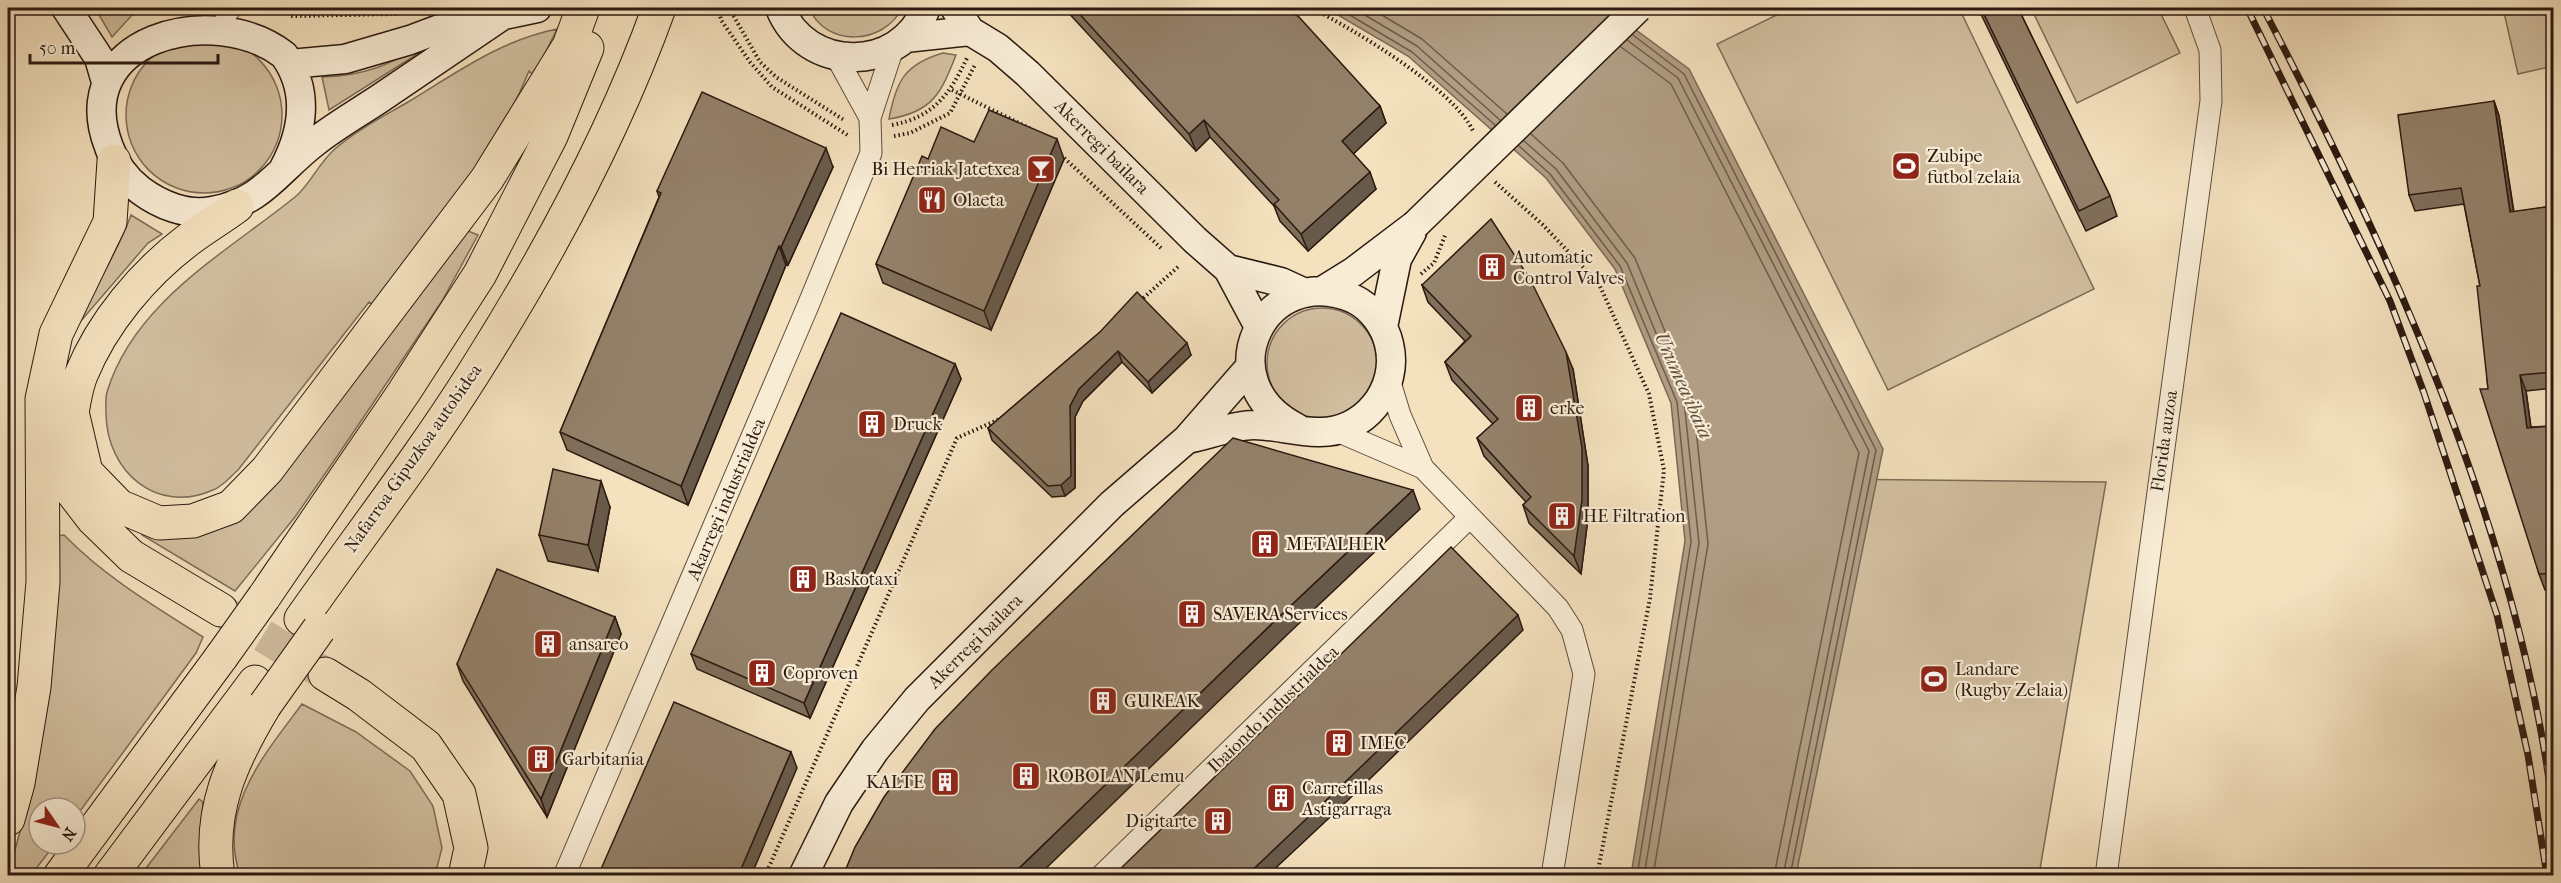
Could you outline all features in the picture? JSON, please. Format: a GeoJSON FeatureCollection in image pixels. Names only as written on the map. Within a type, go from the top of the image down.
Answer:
{"type":"FeatureCollection","features":[{"type":"Feature","properties":{"kind":"highway"},"geometry":{"type":"LineString","coordinates":[[60,876],[264,597],[404,392],[480,274],[583,8]]}},
{"type":"Feature","properties":{"kind":"highway"},"geometry":{"type":"LineString","coordinates":[[72,412],[86,472],[119,506],[159,523],[193,521],[231,507],[267,470],[487,178],[537,130],[604,8]]}},
{"type":"Feature","properties":{"kind":"highway","name":"Nafarroa-Gipuzkoa autobidea"},"geometry":{"type":"LineString","coordinates":[[110,876],[260,693],[310,624],[472,375],[558,229],[605,136],[660,8]]}},
{"type":"Feature","properties":{"kind":"highway"},"geometry":{"type":"LineString","coordinates":[[8,819],[18,783],[34,687],[43,582],[42,399],[56,334],[110,222],[114,162]]}},
{"type":"Feature","properties":{"kind":"highway"},"geometry":{"type":"LineString","coordinates":[[63,480],[72,412],[81,377],[96,344],[122,305],[149,274],[189,239],[237,206]]}},
{"type":"Feature","properties":{"kind":"highway"},"geometry":{"type":"LineString","coordinates":[[42,399],[63,480],[93,519],[131,556],[221,610]]}},
{"type":"Feature","properties":{"kind":"highway"},"geometry":{"type":"LineString","coordinates":[[325,674],[359,695],[426,746],[459,794],[471,848],[465,876]]}},
{"type":"Feature","properties":{"kind":"highway"},"geometry":{"type":"LineString","coordinates":[[218,876],[216,833],[226,780],[260,693]]}},
{"type":"Feature","properties":{"kind":"main road"},"geometry":{"type":"LineString","coordinates":[[66,8],[99,58],[106,82]]}},
{"type":"Feature","properties":{"kind":"main road"},"geometry":{"type":"LineString","coordinates":[[290,64],[345,59],[410,40],[442,18],[503,15],[537,8]]}},
{"type":"Feature","properties":{"kind":"main road"},"geometry":{"type":"LineString","coordinates":[[899,43],[917,26],[926,8]]}},
{"type":"Feature","properties":{"kind":"main road"},"geometry":{"type":"LineString","coordinates":[[1297,429],[1279,419],[1264,405],[1254,387],[1250,367],[1252,346],[1259,327],[1279,305],[1314,292],[1361,267],[1415,225],[1638,8]]}},
{"type":"Feature","properties":{"kind":"main road"},"geometry":{"type":"LineString","coordinates":[[776,10],[805,42],[836,56],[859,58],[899,43],[964,31]]}},
{"type":"Feature","properties":{"kind":"main road"},"geometry":{"type":"LineString","coordinates":[[283,170],[296,145],[302,118],[300,90],[290,64],[273,41],[252,25],[228,11],[173,11],[134,38],[117,58],[106,82],[101,109],[104,136],[114,162],[132,184],[147,195],[181,210],[209,212],[237,206],[263,191],[315,141],[503,15]]}},
{"type":"Feature","properties":{"kind":"main road","name":"Akerregi bailara"},"geometry":{"type":"LineString","coordinates":[[964,31],[998,48],[1028,74],[1195,240],[1228,269]]}},
{"type":"Feature","properties":{"kind":"main road"},"geometry":{"type":"LineString","coordinates":[[1383,327],[1397,259],[1415,225]]}},
{"type":"Feature","properties":{"kind":"main road"},"geometry":{"type":"LineString","coordinates":[[1187,439],[1252,424],[1317,433],[1337,431],[1355,424],[1370,412],[1382,397],[1389,379],[1392,361],[1383,327],[1372,312],[1358,301],[1341,294],[1314,292],[1228,269]]}},
{"type":"Feature","properties":{"kind":"main road"},"geometry":{"type":"LineString","coordinates":[[1228,269],[1259,327]]}},
{"type":"Feature","properties":{"kind":"main road","name":"Akerregi bailara"},"geometry":{"type":"LineString","coordinates":[[803,876],[839,803],[874,750],[917,699],[1112,504],[1187,439],[1250,367]]}},
{"type":"Feature","properties":{"kind":"street","name":"Florida auzoa"},"geometry":{"type":"LineString","coordinates":[[2106,876],[2211,101],[2210,50],[2195,8]]}},
{"type":"Feature","properties":{"kind":"street"},"geometry":{"type":"LineString","coordinates":[[870,123],[899,43]]}},
{"type":"Feature","properties":{"kind":"street"},"geometry":{"type":"LineString","coordinates":[[836,56],[870,123]]}},
{"type":"Feature","properties":{"kind":"street","name":"Akarregi industrialdea"},"geometry":{"type":"LineString","coordinates":[[564,876],[871,153],[870,123]]}},
{"type":"Feature","properties":{"kind":"street"},"geometry":{"type":"LineString","coordinates":[[1389,379],[1400,415],[1423,468],[1558,608],[1572,630],[1584,674],[1552,876]]}},
{"type":"Feature","properties":{"kind":"street"},"geometry":{"type":"LineString","coordinates":[[1337,431],[1423,468]]}},
{"type":"Feature","properties":{"kind":"street","name":"Ibaiondo industrialdea"},"geometry":{"type":"LineString","coordinates":[[1101,876],[1470,518]]}},
{"type":"Feature","properties":{"kind":"path"},"geometry":{"type":"LineString","coordinates":[[288,8],[291,16],[398,14]]}},
{"type":"Feature","properties":{"kind":"path"},"geometry":{"type":"LineString","coordinates":[[729,8],[760,62],[776,77],[870,123],[905,123],[923,115],[951,90],[964,31]]}},
{"type":"Feature","properties":{"kind":"path"},"geometry":{"type":"LineString","coordinates":[[1312,8],[1362,35],[1426,81],[1468,121],[1477,141]]}},
{"type":"Feature","properties":{"kind":"path"},"geometry":{"type":"LineString","coordinates":[[951,90],[1033,130],[1042,138]]}},
{"type":"Feature","properties":{"kind":"path"},"geometry":{"type":"LineString","coordinates":[[1059,154],[1164,250]]}},
{"type":"Feature","properties":{"kind":"path"},"geometry":{"type":"LineString","coordinates":[[1490,171],[1495,181],[1543,225],[1599,284],[1649,394],[1664,470],[1650,598],[1597,876]]}},
{"type":"Feature","properties":{"kind":"path"},"geometry":{"type":"LineString","coordinates":[[1486,188],[1495,181]]}},
{"type":"Feature","properties":{"kind":"path"},"geometry":{"type":"LineString","coordinates":[[1420,276],[1434,263],[1450,225]]}},
{"type":"Feature","properties":{"kind":"path"},"geometry":{"type":"LineString","coordinates":[[1137,304],[1181,266],[1173,258]]}},
{"type":"Feature","properties":{"kind":"path"},"geometry":{"type":"LineString","coordinates":[[765,876],[957,438],[1006,416]]}},
{"type":"Feature","properties":{"kind":"shaded area"},"geometry":{"type":"Polygon","coordinates":[[[95,8],[126,8],[134,13],[112,37],[95,8]]]}},
{"type":"Feature","properties":{"kind":"shaded area"},"geometry":{"type":"Polygon","coordinates":[[[809,8],[902,8],[894,20],[882,29],[869,35],[855,37],[828,30],[817,21],[809,8]]]}},
{"type":"Feature","properties":{"kind":"shaded area","name":"Zubipe futbol zelaia"},"geometry":{"type":"Polygon","coordinates":[[[1791,8],[1959,8],[2094,289],[1888,390],[1717,44],[1791,8]]]}},
{"type":"Feature","properties":{"kind":"shaded area"},"geometry":{"type":"Polygon","coordinates":[[[2031,8],[2158,8],[2180,53],[2077,103],[2031,8]]]}},
{"type":"Feature","properties":{"kind":"shaded area"},"geometry":{"type":"Polygon","coordinates":[[[2503,8],[2553,8],[2553,66],[2518,74],[2503,8]]]}},
{"type":"Feature","properties":{"kind":"shaded area"},"geometry":{"type":"Polygon","coordinates":[[[557,29],[534,76],[529,71],[498,134],[460,193],[374,305],[369,302],[238,470],[216,489],[192,496],[173,497],[155,492],[139,483],[115,454],[109,435],[106,397],[120,360],[138,331],[160,305],[213,259],[295,197],[330,154],[353,135],[498,49],[536,34],[557,29]]]}},
{"type":"Feature","properties":{"kind":"shaded area"},"geometry":{"type":"Polygon","coordinates":[[[204,37],[219,38],[234,43],[259,60],[276,85],[281,100],[281,130],[276,145],[259,170],[234,187],[219,192],[204,193],[189,192],[174,187],[149,170],[132,145],[127,130],[126,115],[127,100],[132,85],[149,60],[174,43],[189,38],[204,37]]]}},
{"type":"Feature","properties":{"kind":"shaded area"},"geometry":{"type":"Polygon","coordinates":[[[436,39],[441,39],[329,110],[322,77],[355,74],[382,66],[436,39]]]}},
{"type":"Feature","properties":{"kind":"shaded area"},"geometry":{"type":"Polygon","coordinates":[[[943,53],[956,55],[940,90],[933,99],[916,111],[889,119],[895,94],[904,76],[930,57],[943,53]]]}},
{"type":"Feature","properties":{"kind":"shaded area"},"geometry":{"type":"Polygon","coordinates":[[[131,215],[162,234],[148,243],[80,322],[120,243],[131,215]]]}},
{"type":"Feature","properties":{"kind":"shaded area"},"geometry":{"type":"Polygon","coordinates":[[[468,231],[478,235],[442,301],[295,517],[235,591],[142,535],[144,532],[203,533],[468,231]]]}},
{"type":"Feature","properties":{"kind":"shaded area"},"geometry":{"type":"Polygon","coordinates":[[[1322,308],[1343,312],[1361,324],[1373,342],[1377,363],[1373,384],[1361,402],[1343,414],[1322,418],[1301,414],[1283,402],[1271,384],[1267,363],[1271,342],[1283,324],[1301,312],[1322,308]]]}},
{"type":"Feature","properties":{"kind":"shaded area","name":"Landare (Rugby Zelaia)"},"geometry":{"type":"Polygon","coordinates":[[[1829,479],[2106,482],[2039,875],[1763,876],[1829,479]]]}},
{"type":"Feature","properties":{"kind":"shaded area"},"geometry":{"type":"Polygon","coordinates":[[[64,535],[113,578],[203,637],[196,653],[87,802],[87,796],[29,796],[58,536],[64,535]]]}},
{"type":"Feature","properties":{"kind":"shaded area"},"geometry":{"type":"Polygon","coordinates":[[[302,704],[356,732],[410,771],[433,806],[442,848],[435,875],[240,875],[235,850],[235,827],[240,805],[248,783],[260,762],[302,704]]]}},
{"type":"Feature","properties":{"kind":"shaded area"},"geometry":{"type":"Polygon","coordinates":[[[199,799],[203,802],[201,834],[204,875],[140,876],[199,799]]]}},
{"type":"Feature","properties":{"kind":"shaded area"},"geometry":{"type":"Polygon","coordinates":[[[27,805],[27,856],[46,856],[31,875],[8,876],[27,805]]]}},
{"type":"Feature","properties":{"kind":"water","name":"Urumea ibaia"},"geometry":{"type":"Polygon","coordinates":[[[1326,8],[1606,8],[1689,69],[1883,449],[1796,875],[1631,875],[1685,541],[1671,403],[1615,269],[1546,178],[1408,56],[1326,8]]]}},
{"type":"Feature","properties":{"kind":"building"},"geometry":{"type":"Polygon","coordinates":[[[1074,8],[1277,8],[1298,16],[1380,106],[1342,141],[1370,172],[1301,234],[1274,204],[1279,200],[1204,120],[1189,134],[1074,8]]]}},
{"type":"Feature","properties":{"kind":"building"},"geometry":{"type":"Polygon","coordinates":[[[1981,8],[2018,8],[2110,196],[2079,211],[1981,8]]]}},
{"type":"Feature","properties":{"kind":"building"},"geometry":{"type":"Polygon","coordinates":[[[702,92],[826,148],[781,247],[779,246],[681,486],[560,432],[661,193],[657,191],[702,92]]]}},
{"type":"Feature","properties":{"kind":"building"},"geometry":{"type":"Polygon","coordinates":[[[2494,101],[2510,212],[2553,206],[2553,372],[2520,375],[2527,428],[2553,426],[2553,573],[2539,574],[2480,389],[2488,389],[2477,286],[2480,286],[2461,188],[2409,195],[2398,115],[2494,101]]]}},
{"type":"Feature","properties":{"kind":"building"},"geometry":{"type":"Polygon","coordinates":[[[989,110],[1057,139],[984,311],[876,264],[922,156],[928,159],[941,127],[974,142],[989,110]]]}},
{"type":"Feature","properties":{"kind":"building"},"geometry":{"type":"Polygon","coordinates":[[[1491,219],[1530,279],[1566,352],[1582,448],[1582,500],[1574,556],[1523,505],[1531,497],[1477,438],[1498,419],[1445,362],[1471,336],[1422,285],[1491,219]]]}},
{"type":"Feature","properties":{"kind":"building"},"geometry":{"type":"Polygon","coordinates":[[[1137,292],[1187,343],[1148,382],[1118,351],[1079,389],[1070,406],[1071,476],[1061,485],[1048,486],[988,428],[1100,332],[1137,292]]]}},
{"type":"Feature","properties":{"kind":"building"},"geometry":{"type":"Polygon","coordinates":[[[841,313],[955,364],[804,703],[691,654],[841,313]]]}},
{"type":"Feature","properties":{"kind":"building"},"geometry":{"type":"Polygon","coordinates":[[[1233,438],[1413,490],[1011,876],[843,876],[855,847],[884,797],[935,729],[992,670],[1233,438]]]}},
{"type":"Feature","properties":{"kind":"building"},"geometry":{"type":"Polygon","coordinates":[[[553,469],[601,481],[588,545],[539,535],[553,469]]]}},
{"type":"Feature","properties":{"kind":"building"},"geometry":{"type":"Polygon","coordinates":[[[1451,547],[1518,615],[1246,876],[1113,876],[1451,547]]]}},
{"type":"Feature","properties":{"kind":"building"},"geometry":{"type":"Polygon","coordinates":[[[497,569],[615,617],[541,799],[457,664],[497,569]]]}},
{"type":"Feature","properties":{"kind":"building"},"geometry":{"type":"Polygon","coordinates":[[[674,702],[791,752],[738,876],[598,876],[674,702]]]}},
{"type":"Feature","properties":{"kind":"tunnel"},"geometry":{"type":"LineString","coordinates":[[221,610],[322,672]]}},
{"type":"Feature","properties":{"kind":"railway"},"geometry":{"type":"LineString","coordinates":[[2247,8],[2390,301],[2424,393],[2497,615],[2528,755],[2547,876]]}},
{"type":"Feature","properties":{"kind":"railway"},"geometry":{"type":"LineString","coordinates":[[2263,8],[2358,199],[2403,299],[2444,400],[2481,503],[2513,607],[2537,712],[2554,817]]}},
{"type":"Feature","properties":{"kind":"place","name":"Zubipe futbol zelaia"},"geometry":{"type":"Point","coordinates":[1906,166]}},
{"type":"Feature","properties":{"kind":"place","name":"Bi Herriak Jatetxea"},"geometry":{"type":"Point","coordinates":[1041,169]}},
{"type":"Feature","properties":{"kind":"place","name":"Olaeta"},"geometry":{"type":"Point","coordinates":[932,200]}},
{"type":"Feature","properties":{"kind":"place","name":"Automatic Control Valves"},"geometry":{"type":"Point","coordinates":[1492,267]}},
{"type":"Feature","properties":{"kind":"place","name":"erke"},"geometry":{"type":"Point","coordinates":[1529,408]}},
{"type":"Feature","properties":{"kind":"place","name":"Druck"},"geometry":{"type":"Point","coordinates":[872,424]}},
{"type":"Feature","properties":{"kind":"place","name":"HE Filtration"},"geometry":{"type":"Point","coordinates":[1562,516]}},
{"type":"Feature","properties":{"kind":"place","name":"METALHER"},"geometry":{"type":"Point","coordinates":[1265,544]}},
{"type":"Feature","properties":{"kind":"place","name":"Baskotaxi"},"geometry":{"type":"Point","coordinates":[803,579]}},
{"type":"Feature","properties":{"kind":"place","name":"SAVERA Services"},"geometry":{"type":"Point","coordinates":[1192,614]}},
{"type":"Feature","properties":{"kind":"place","name":"ansareo"},"geometry":{"type":"Point","coordinates":[548,644]}},
{"type":"Feature","properties":{"kind":"place","name":"Coproven"},"geometry":{"type":"Point","coordinates":[762,673]}},
{"type":"Feature","properties":{"kind":"place","name":"Landare (Rugby Zelaia)"},"geometry":{"type":"Point","coordinates":[1934,679]}},
{"type":"Feature","properties":{"kind":"place","name":"GUREAK"},"geometry":{"type":"Point","coordinates":[1103,701]}},
{"type":"Feature","properties":{"kind":"place","name":"IMEC"},"geometry":{"type":"Point","coordinates":[1339,743]}},
{"type":"Feature","properties":{"kind":"place","name":"Garbitania"},"geometry":{"type":"Point","coordinates":[541,759]}},
{"type":"Feature","properties":{"kind":"place","name":"ROBOLAN Lemu"},"geometry":{"type":"Point","coordinates":[1026,776]}},
{"type":"Feature","properties":{"kind":"place","name":"KALTE"},"geometry":{"type":"Point","coordinates":[945,782]}},
{"type":"Feature","properties":{"kind":"place","name":"Carretillas Astigarraga"},"geometry":{"type":"Point","coordinates":[1281,798]}},
{"type":"Feature","properties":{"kind":"place","name":"Digitarte"},"geometry":{"type":"Point","coordinates":[1218,821]}}]}
